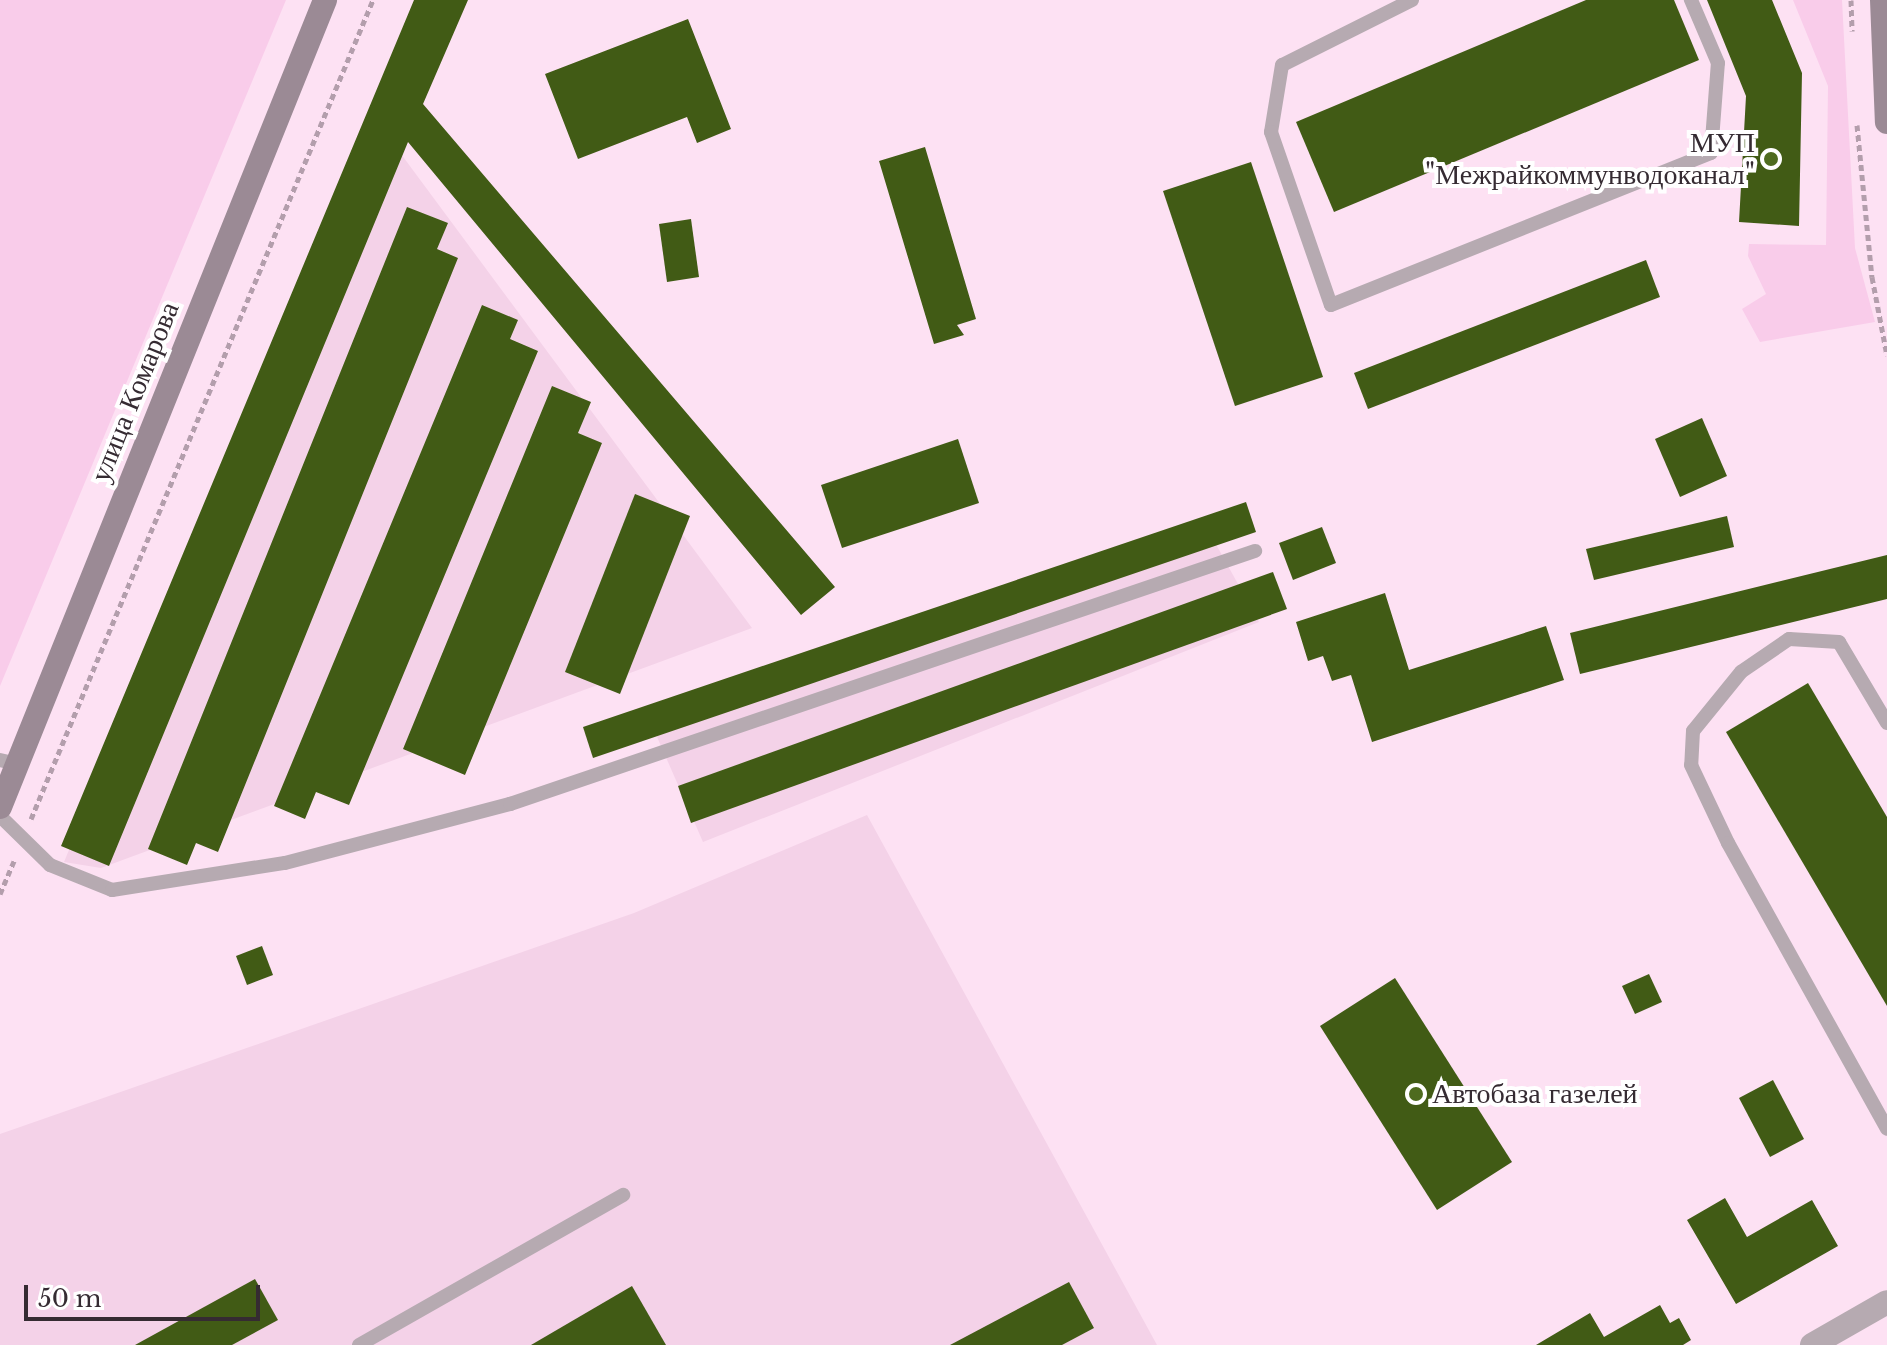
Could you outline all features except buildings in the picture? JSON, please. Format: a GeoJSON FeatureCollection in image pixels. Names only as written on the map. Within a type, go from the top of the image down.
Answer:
{"type":"FeatureCollection","features":[{"type":"Feature","properties":{"kind":"street","name":"улица Комарова"},"geometry":{"type":"LineString","coordinates":[[0,807],[8,762],[325,0]]}},
{"type":"Feature","properties":{"kind":"street"},"geometry":{"type":"LineString","coordinates":[[1882,0],[1887,122]]}},
{"type":"Feature","properties":{"kind":"street"},"geometry":{"type":"LineString","coordinates":[[1812,1345],[1887,1302]]}},
{"type":"Feature","properties":{"kind":"lane"},"geometry":{"type":"LineString","coordinates":[[1412,0],[1282,65],[1271,132],[1331,305],[1711,153],[1718,63],[1691,0]]}},
{"type":"Feature","properties":{"kind":"lane"},"geometry":{"type":"LineString","coordinates":[[0,816],[50,865],[112,890],[285,863],[510,804],[1255,551]]}},
{"type":"Feature","properties":{"kind":"lane"},"geometry":{"type":"LineString","coordinates":[[1887,723],[1839,642],[1789,639],[1741,672],[1693,731],[1691,765],[1728,843],[1887,1129]]}},
{"type":"Feature","properties":{"kind":"lane"},"geometry":{"type":"LineString","coordinates":[[359,1345],[623,1195]]}},
{"type":"Feature","properties":{"kind":"path"},"geometry":{"type":"LineString","coordinates":[[0,894],[373,0]]}},
{"type":"Feature","properties":{"kind":"path"},"geometry":{"type":"LineString","coordinates":[[1851,0],[1853,46]]}},
{"type":"Feature","properties":{"kind":"path"},"geometry":{"type":"LineString","coordinates":[[1857,124],[1872,277],[1887,356]]}},
{"type":"Feature","properties":{"kind":"shaded area"},"geometry":{"type":"Polygon","coordinates":[[[0,0],[286,0],[0,686],[0,0]]]}},
{"type":"Feature","properties":{"kind":"shaded area"},"geometry":{"type":"Polygon","coordinates":[[[421,0],[401,154],[752,628],[101,868],[64,862],[421,0]]]}},
{"type":"Feature","properties":{"kind":"shaded area"},"geometry":{"type":"Polygon","coordinates":[[[1793,0],[1842,0],[1855,248],[1875,322],[1760,342],[1742,309],[1766,294],[1748,256],[1749,244],[1826,245],[1828,86],[1793,0]]]}},
{"type":"Feature","properties":{"kind":"shaded area"},"geometry":{"type":"Polygon","coordinates":[[[1207,528],[1259,622],[703,842],[647,714],[1207,528]]]}},
{"type":"Feature","properties":{"kind":"shaded area"},"geometry":{"type":"Polygon","coordinates":[[[867,815],[1157,1345],[0,1345],[0,1134],[634,913],[867,815]]]}},
{"type":"Feature","properties":{"kind":"place","name":"МУП \"Межрайкоммунводоканал\""},"geometry":{"type":"Point","coordinates":[1771,159]}},
{"type":"Feature","properties":{"kind":"place","name":"Автобаза газелей"},"geometry":{"type":"Point","coordinates":[1416,1094]}}]}
